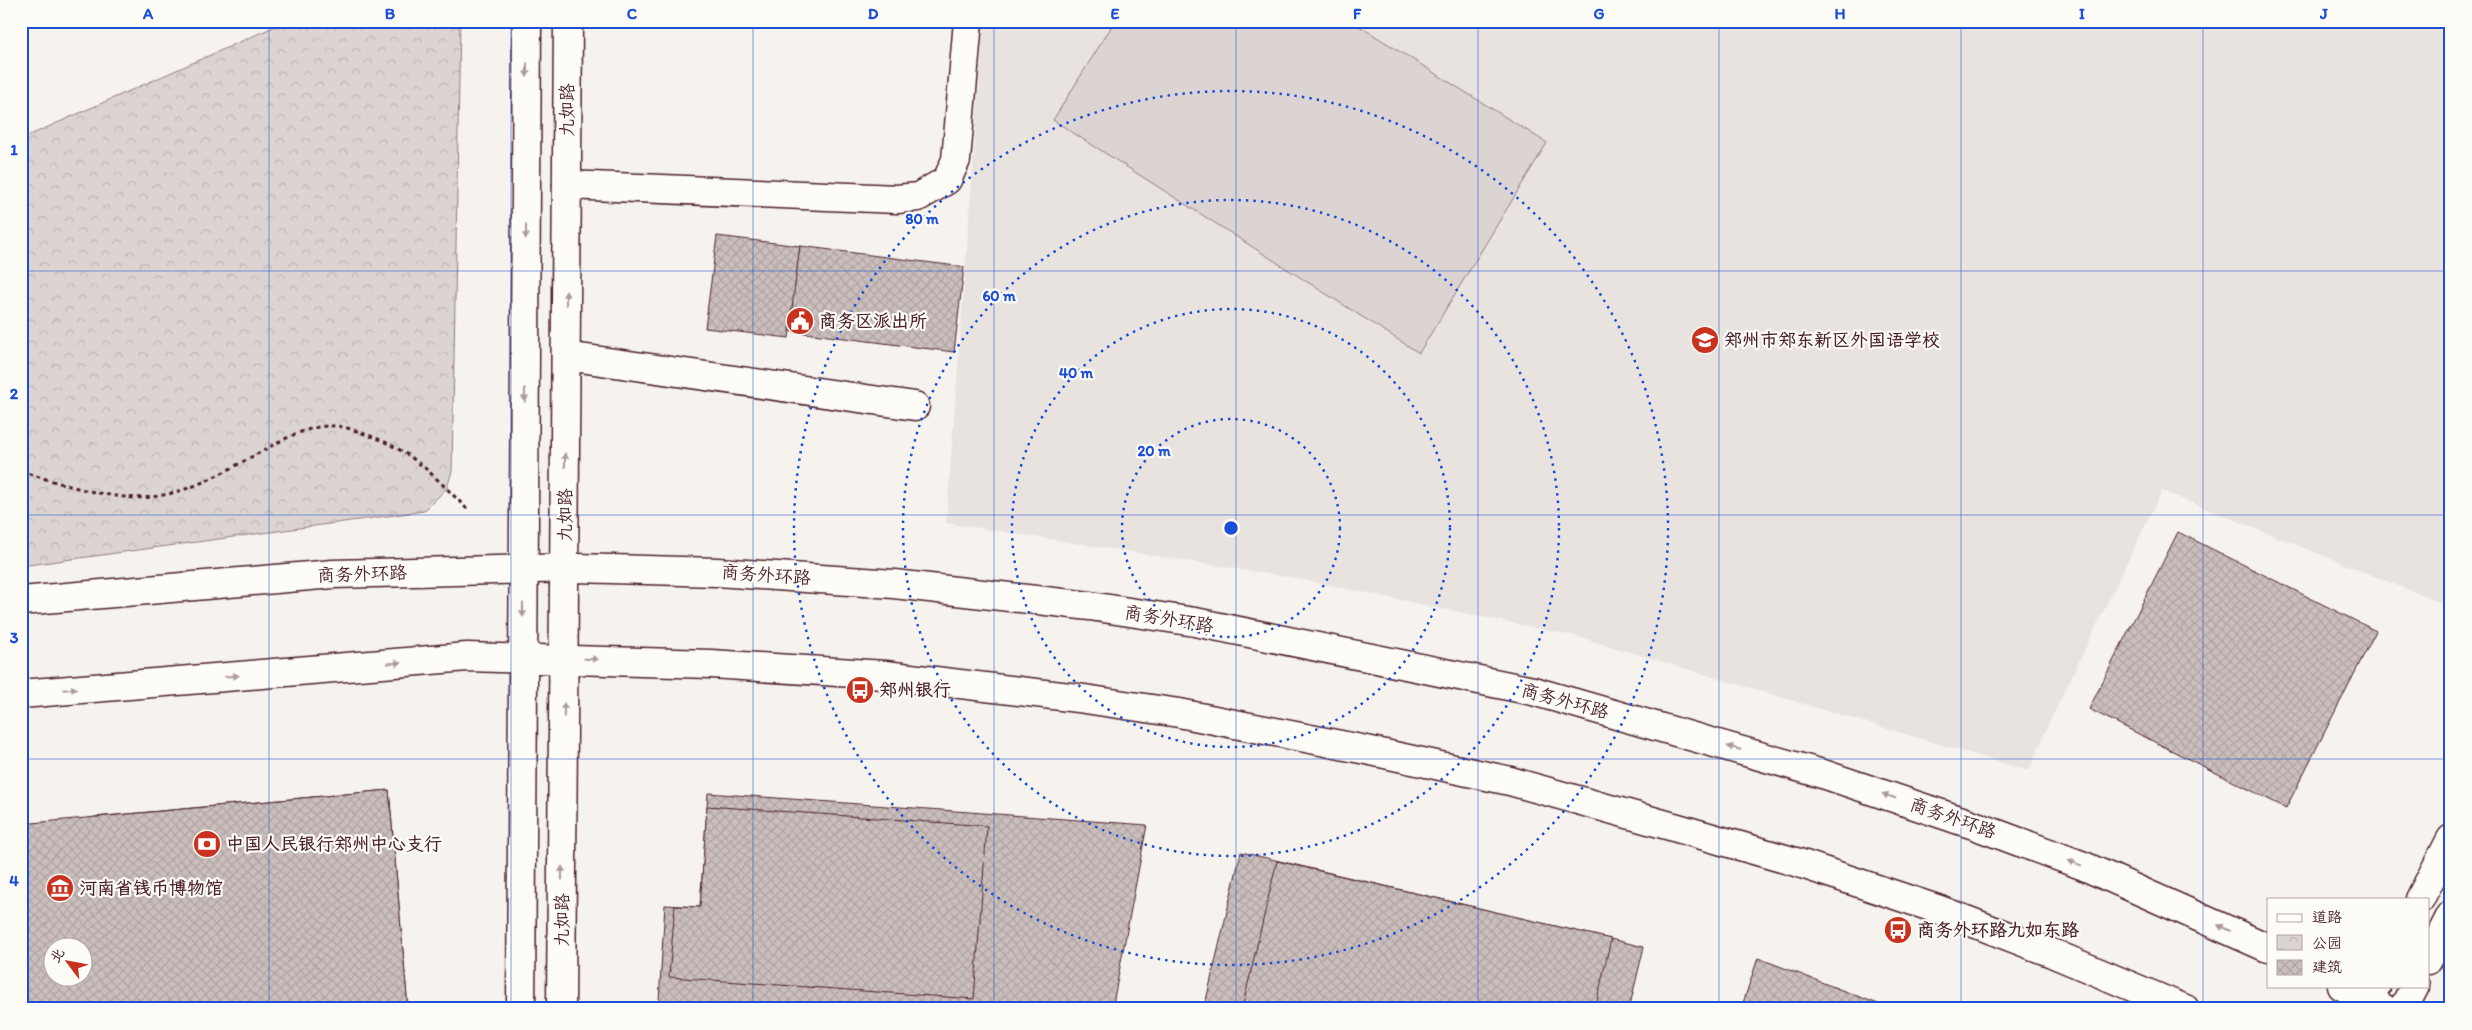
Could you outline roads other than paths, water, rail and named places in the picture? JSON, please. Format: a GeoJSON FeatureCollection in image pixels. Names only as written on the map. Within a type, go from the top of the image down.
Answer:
{"type":"FeatureCollection","features":[{"type":"Feature","properties":{"kind":"street"},"geometry":{"type":"LineString","coordinates":[[521,1009],[527,21]]}},
{"type":"Feature","properties":{"kind":"street","name":"九如路"},"geometry":{"type":"LineString","coordinates":[[562,1009],[568,21]]}},
{"type":"Feature","properties":{"kind":"street"},"geometry":{"type":"LineString","coordinates":[[567,185],[896,200],[918,197],[947,180],[956,160],[968,21]]}},
{"type":"Feature","properties":{"kind":"street"},"geometry":{"type":"LineString","coordinates":[[566,356],[915,406]]}},
{"type":"Feature","properties":{"kind":"street","name":"商务外环路"},"geometry":{"type":"LineString","coordinates":[[21,601],[333,574],[564,568],[717,572],[884,583],[1090,606],[1195,622],[1533,691],[1826,775],[1971,824],[2084,866],[2267,948]]}},
{"type":"Feature","properties":{"kind":"street"},"geometry":{"type":"LineString","coordinates":[[21,694],[467,657],[564,658],[711,664],[885,675],[1078,698],[1179,713],[1510,781],[1798,863],[1940,910],[2052,952],[2185,1009]]}},
{"type":"Feature","properties":{"kind":"street"},"geometry":{"type":"LineString","coordinates":[[2421,898],[2451,839]]}},
{"type":"Feature","properties":{"kind":"street"},"geometry":{"type":"LineString","coordinates":[[2430,956],[2451,916]]}},
{"type":"Feature","properties":{"kind":"street"},"geometry":{"type":"LineString","coordinates":[[2346,988],[2373,1001]]}},
{"type":"Feature","properties":{"kind":"street"},"geometry":{"type":"LineString","coordinates":[[2403,1009],[2414,988]]}},
{"type":"Feature","properties":{"kind":"place","name":"商务区派出所"},"geometry":{"type":"Point","coordinates":[800,321]}},
{"type":"Feature","properties":{"kind":"place","name":"郑州市郑东新区外国语学校"},"geometry":{"type":"Point","coordinates":[1705,340]}},
{"type":"Feature","properties":{"kind":"place","name":"郑州银行"},"geometry":{"type":"Point","coordinates":[860,690]}},
{"type":"Feature","properties":{"kind":"place","name":"中国人民银行郑州中心支行"},"geometry":{"type":"Point","coordinates":[207,844]}},
{"type":"Feature","properties":{"kind":"place","name":"河南省钱币博物馆"},"geometry":{"type":"Point","coordinates":[60,888]}},
{"type":"Feature","properties":{"kind":"place","name":"商务外环路九如东路"},"geometry":{"type":"Point","coordinates":[1898,930]}}]}
